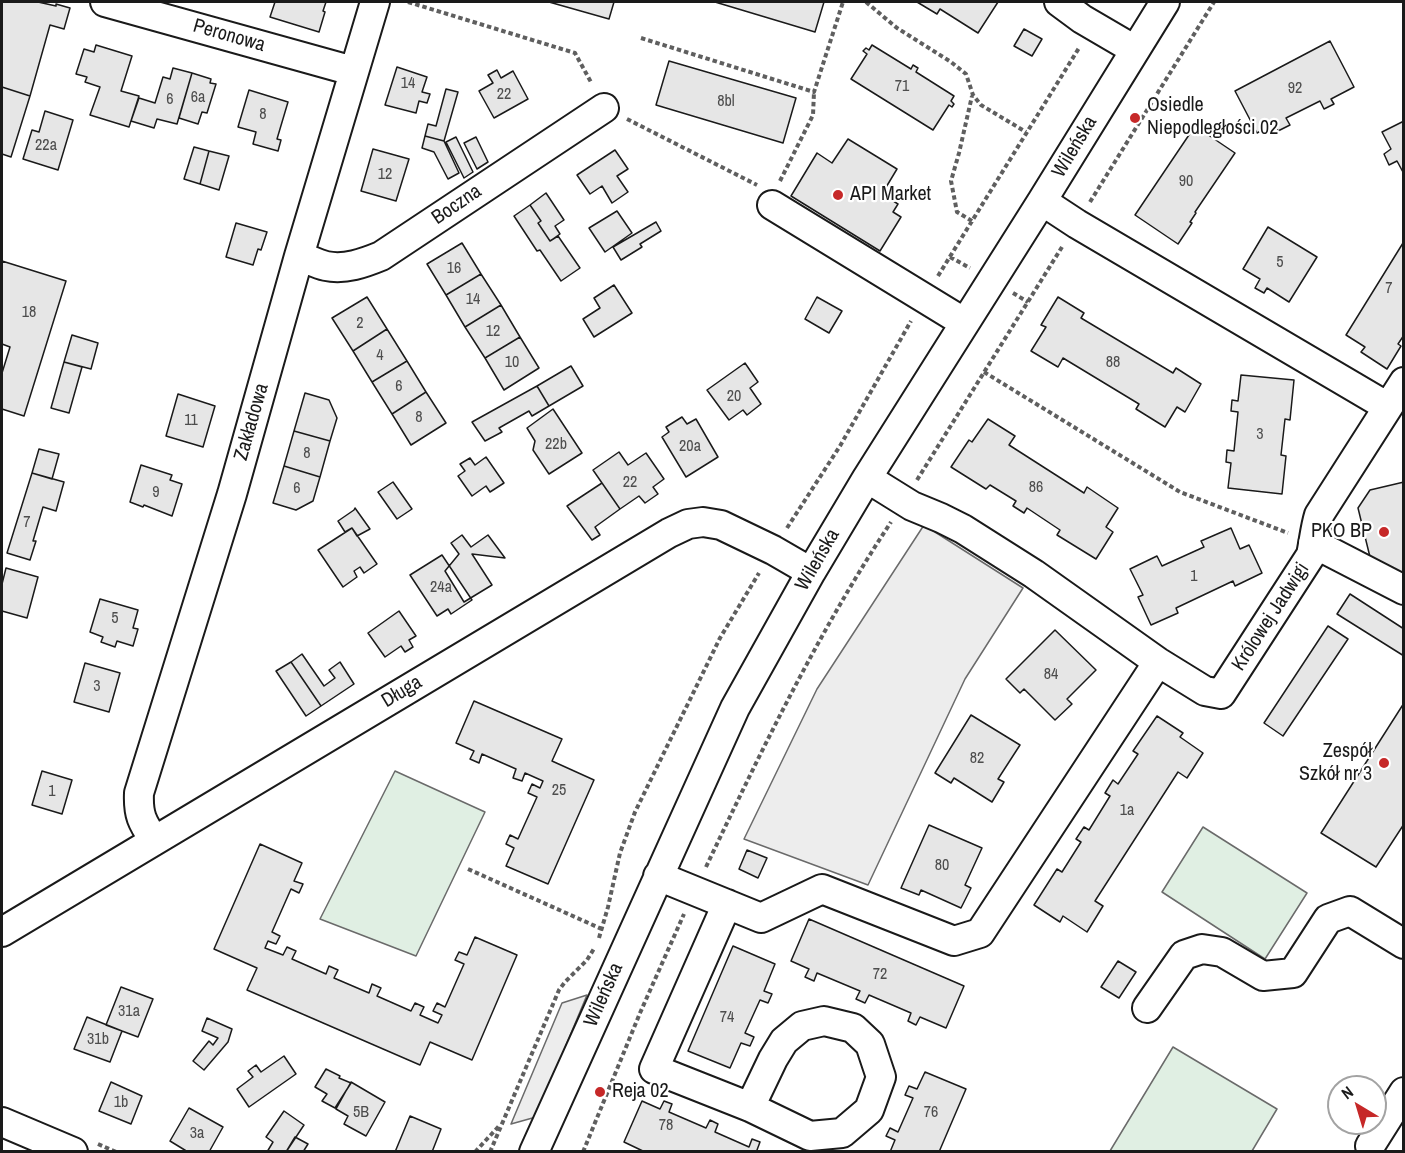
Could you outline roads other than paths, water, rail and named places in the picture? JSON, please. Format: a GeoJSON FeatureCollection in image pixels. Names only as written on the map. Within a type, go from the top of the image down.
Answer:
{"type":"FeatureCollection","features":[{"type":"Feature","properties":{"kind":"street","name":"Peronowa"},"geometry":{"type":"LineString","coordinates":[[105,2],[353,71]]}},
{"type":"Feature","properties":{"kind":"street","name":"Zakładowa"},"geometry":{"type":"LineString","coordinates":[[154,840],[143,824],[139,809],[139,793],[232,494],[299,256],[375,2]]}},
{"type":"Feature","properties":{"kind":"street"},"geometry":{"type":"LineString","coordinates":[[1059,2],[1134,50]]}},
{"type":"Feature","properties":{"kind":"street","name":"Wileńska"},"geometry":{"type":"LineString","coordinates":[[534,1152],[735,708],[867,478],[1165,2]]}},
{"type":"Feature","properties":{"kind":"street","name":"Boczna"},"geometry":{"type":"LineString","coordinates":[[299,256],[327,266],[362,264],[381,256],[604,108]]}},
{"type":"Feature","properties":{"kind":"street"},"geometry":{"type":"LineString","coordinates":[[1042,201],[1077,224],[1388,407]]}},
{"type":"Feature","properties":{"kind":"street"},"geometry":{"type":"LineString","coordinates":[[772,205],[965,323]]}},
{"type":"Feature","properties":{"kind":"street","name":"Królowej Jadwigi"},"geometry":{"type":"LineString","coordinates":[[1158,662],[1205,691],[1221,694],[1311,555],[1314,530],[1319,515],[1404,382]]}},
{"type":"Feature","properties":{"kind":"street"},"geometry":{"type":"LineString","coordinates":[[658,876],[761,918],[822,889],[954,941],[980,933],[1158,662],[1034,574],[981,540],[948,521],[912,506],[867,478]]}},
{"type":"Feature","properties":{"kind":"street","name":"Długa"},"geometry":{"type":"LineString","coordinates":[[2,932],[669,532],[688,524],[703,522],[721,525],[773,550],[811,572]]}},
{"type":"Feature","properties":{"kind":"street"},"geometry":{"type":"LineString","coordinates":[[1314,543],[1404,590]]}},
{"type":"Feature","properties":{"kind":"street"},"geometry":{"type":"LineString","coordinates":[[727,904],[654,1069],[750,1107],[810,1136],[842,1133],[869,1110],[881,1077],[870,1044],[853,1028],[824,1021],[802,1026],[784,1041],[750,1107]]}},
{"type":"Feature","properties":{"kind":"street"},"geometry":{"type":"LineString","coordinates":[[1147,1008],[1184,955],[1202,949],[1222,952],[1263,976],[1293,973],[1328,919],[1350,911],[1404,944]]}},
{"type":"Feature","properties":{"kind":"street"},"geometry":{"type":"LineString","coordinates":[[1368,1149],[1404,1092]]}},
{"type":"Feature","properties":{"kind":"street"},"geometry":{"type":"LineString","coordinates":[[2,1122],[73,1152]]}},
{"type":"Feature","properties":{"kind":"street"},"geometry":{"type":"LineString","coordinates":[[1368,1149],[1404,1134]]}},
{"type":"Feature","properties":{"kind":"place","name":"Osiedle Niepodległości 02"},"geometry":{"type":"Point","coordinates":[1135,118]}},
{"type":"Feature","properties":{"kind":"place","name":"API Market"},"geometry":{"type":"Point","coordinates":[838,195]}},
{"type":"Feature","properties":{"kind":"place","name":"PKO BP"},"geometry":{"type":"Point","coordinates":[1384,532]}},
{"type":"Feature","properties":{"kind":"place","name":"Zespół Szkół nr 3"},"geometry":{"type":"Point","coordinates":[1384,763]}},
{"type":"Feature","properties":{"kind":"place","name":"Reja 02"},"geometry":{"type":"Point","coordinates":[600,1092]}}]}
